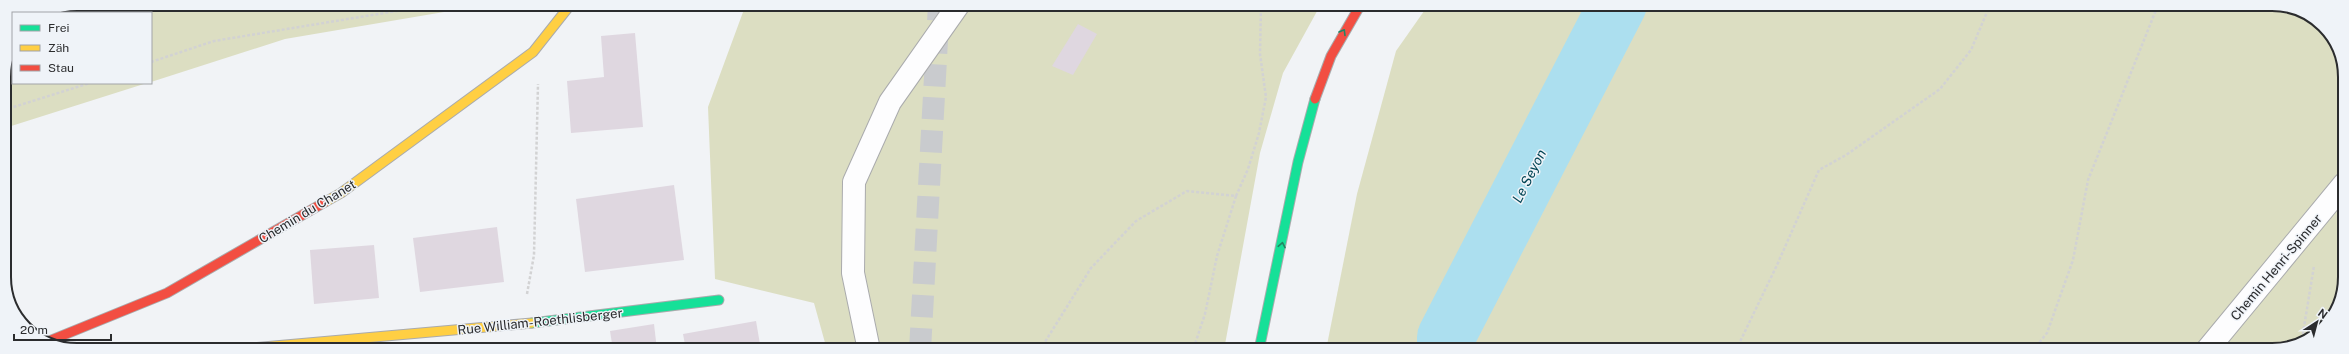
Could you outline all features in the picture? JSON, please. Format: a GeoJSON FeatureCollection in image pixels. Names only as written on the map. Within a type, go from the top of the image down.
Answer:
{"type":"FeatureCollection","features":[{"type":"Feature","properties":{"kind":"main road","name":"Chemin du Chanet"},"geometry":{"type":"LineString","coordinates":[[55,339],[167,292],[341,193],[533,52],[565,11]]}},
{"type":"Feature","properties":{"kind":"main road"},"geometry":{"type":"LineString","coordinates":[[1261,343],[1275,283],[1306,122],[1327,61],[1341,34],[1356,11]]}},
{"type":"Feature","properties":{"kind":"main road"},"geometry":{"type":"LineString","coordinates":[[1274,328],[1275,283]]}},
{"type":"Feature","properties":{"kind":"main road","name":"Rue William-Roethlisberger"},"geometry":{"type":"LineString","coordinates":[[306,343],[523,323],[719,300]]}},
{"type":"Feature","properties":{"kind":"street"},"geometry":{"type":"LineString","coordinates":[[868,343],[853,273],[854,182],[890,102],[954,11]]}},
{"type":"Feature","properties":{"kind":"street","name":"Chemin Henri-Spinner"},"geometry":{"type":"LineString","coordinates":[[2213,343],[2338,191]]}},
{"type":"Feature","properties":{"kind":"path"},"geometry":{"type":"LineString","coordinates":[[152,62],[214,41],[396,11]]}},
{"type":"Feature","properties":{"kind":"path"},"geometry":{"type":"LineString","coordinates":[[1195,343],[1205,314],[1217,256],[1236,196],[1248,169],[1259,133],[1266,97],[1260,54],[1261,11]]}},
{"type":"Feature","properties":{"kind":"path"},"geometry":{"type":"LineString","coordinates":[[1739,343],[1777,266],[1819,170],[1846,155],[1940,89],[1971,50],[1987,11]]}},
{"type":"Feature","properties":{"kind":"path"},"geometry":{"type":"LineString","coordinates":[[2039,343],[2047,334],[2074,260],[2088,180],[2156,11]]}},
{"type":"Feature","properties":{"kind":"path"},"geometry":{"type":"LineString","coordinates":[[523,323],[534,254],[538,81],[533,52]]}},
{"type":"Feature","properties":{"kind":"path"},"geometry":{"type":"LineString","coordinates":[[11,108],[87,84]]}},
{"type":"Feature","properties":{"kind":"path"},"geometry":{"type":"LineString","coordinates":[[1044,343],[1091,268],[1136,221],[1187,190],[1236,196]]}},
{"type":"Feature","properties":{"kind":"path"},"geometry":{"type":"LineString","coordinates":[[2302,335],[2315,260]]}},
{"type":"Feature","properties":{"kind":"green space"},"geometry":{"type":"Polygon","coordinates":[[[450,11],[285,39],[152,82],[152,12],[64,12],[450,11]]]}},
{"type":"Feature","properties":{"kind":"green space"},"geometry":{"type":"Polygon","coordinates":[[[743,11],[1317,11],[1283,73],[1260,153],[1225,343],[825,343],[814,303],[715,279],[708,107],[743,11]]]}},
{"type":"Feature","properties":{"kind":"green space"},"geometry":{"type":"Polygon","coordinates":[[[1424,11],[2272,11],[2289,13],[2301,18],[2319,30],[2329,44],[2337,64],[2338,277],[2334,298],[2329,310],[2315,327],[2305,334],[2293,339],[2272,343],[1327,343],[1357,194],[1396,51],[1424,11]]]}},
{"type":"Feature","properties":{"kind":"green space"},"geometry":{"type":"Polygon","coordinates":[[[12,64],[12,84],[144,84],[11,126],[12,64]]]}},
{"type":"Feature","properties":{"kind":"building"},"geometry":{"type":"Polygon","coordinates":[[[1078,24],[1097,34],[1073,75],[1052,66],[1078,24]]]}},
{"type":"Feature","properties":{"kind":"building"},"geometry":{"type":"Polygon","coordinates":[[[635,33],[643,127],[571,133],[567,81],[604,77],[601,36],[635,33]]]}},
{"type":"Feature","properties":{"kind":"building"},"geometry":{"type":"Polygon","coordinates":[[[674,185],[684,260],[585,272],[576,199],[674,185]]]}},
{"type":"Feature","properties":{"kind":"building"},"geometry":{"type":"Polygon","coordinates":[[[497,227],[504,282],[420,292],[413,238],[497,227]]]}},
{"type":"Feature","properties":{"kind":"building"},"geometry":{"type":"Polygon","coordinates":[[[374,245],[379,298],[314,304],[310,250],[374,245]]]}},
{"type":"Feature","properties":{"kind":"building"},"geometry":{"type":"Polygon","coordinates":[[[756,321],[760,343],[685,343],[683,334],[756,321]]]}},
{"type":"Feature","properties":{"kind":"building"},"geometry":{"type":"Polygon","coordinates":[[[654,324],[656,343],[612,343],[610,331],[654,324]]]}},
{"type":"Feature","properties":{"kind":"waterway","name":"Le Seyon"},"geometry":{"type":"LineString","coordinates":[[1446,343],[1446,337],[1614,11]]}},
{"type":"Feature","properties":{"kind":"tunnel"},"geometry":{"type":"LineString","coordinates":[[920,343],[939,11]]}},
{"type":"Feature","properties":{"kind":"traffic: fast"},"geometry":{"type":"LineString","coordinates":[[1260,343],[1298,162],[1315,99]]}},
{"type":"Feature","properties":{"kind":"traffic: fast"},"geometry":{"type":"LineString","coordinates":[[532,323],[719,300]]}},
{"type":"Feature","properties":{"kind":"traffic: slow"},"geometry":{"type":"LineString","coordinates":[[325,202],[341,193],[533,52],[565,11]]}},
{"type":"Feature","properties":{"kind":"traffic: slow"},"geometry":{"type":"LineString","coordinates":[[308,343],[532,323]]}},
{"type":"Feature","properties":{"kind":"traffic: jam"},"geometry":{"type":"LineString","coordinates":[[1315,99],[1331,56],[1357,11]]}},
{"type":"Feature","properties":{"kind":"traffic: jam"},"geometry":{"type":"LineString","coordinates":[[55,339],[167,293],[325,202]]}}]}
